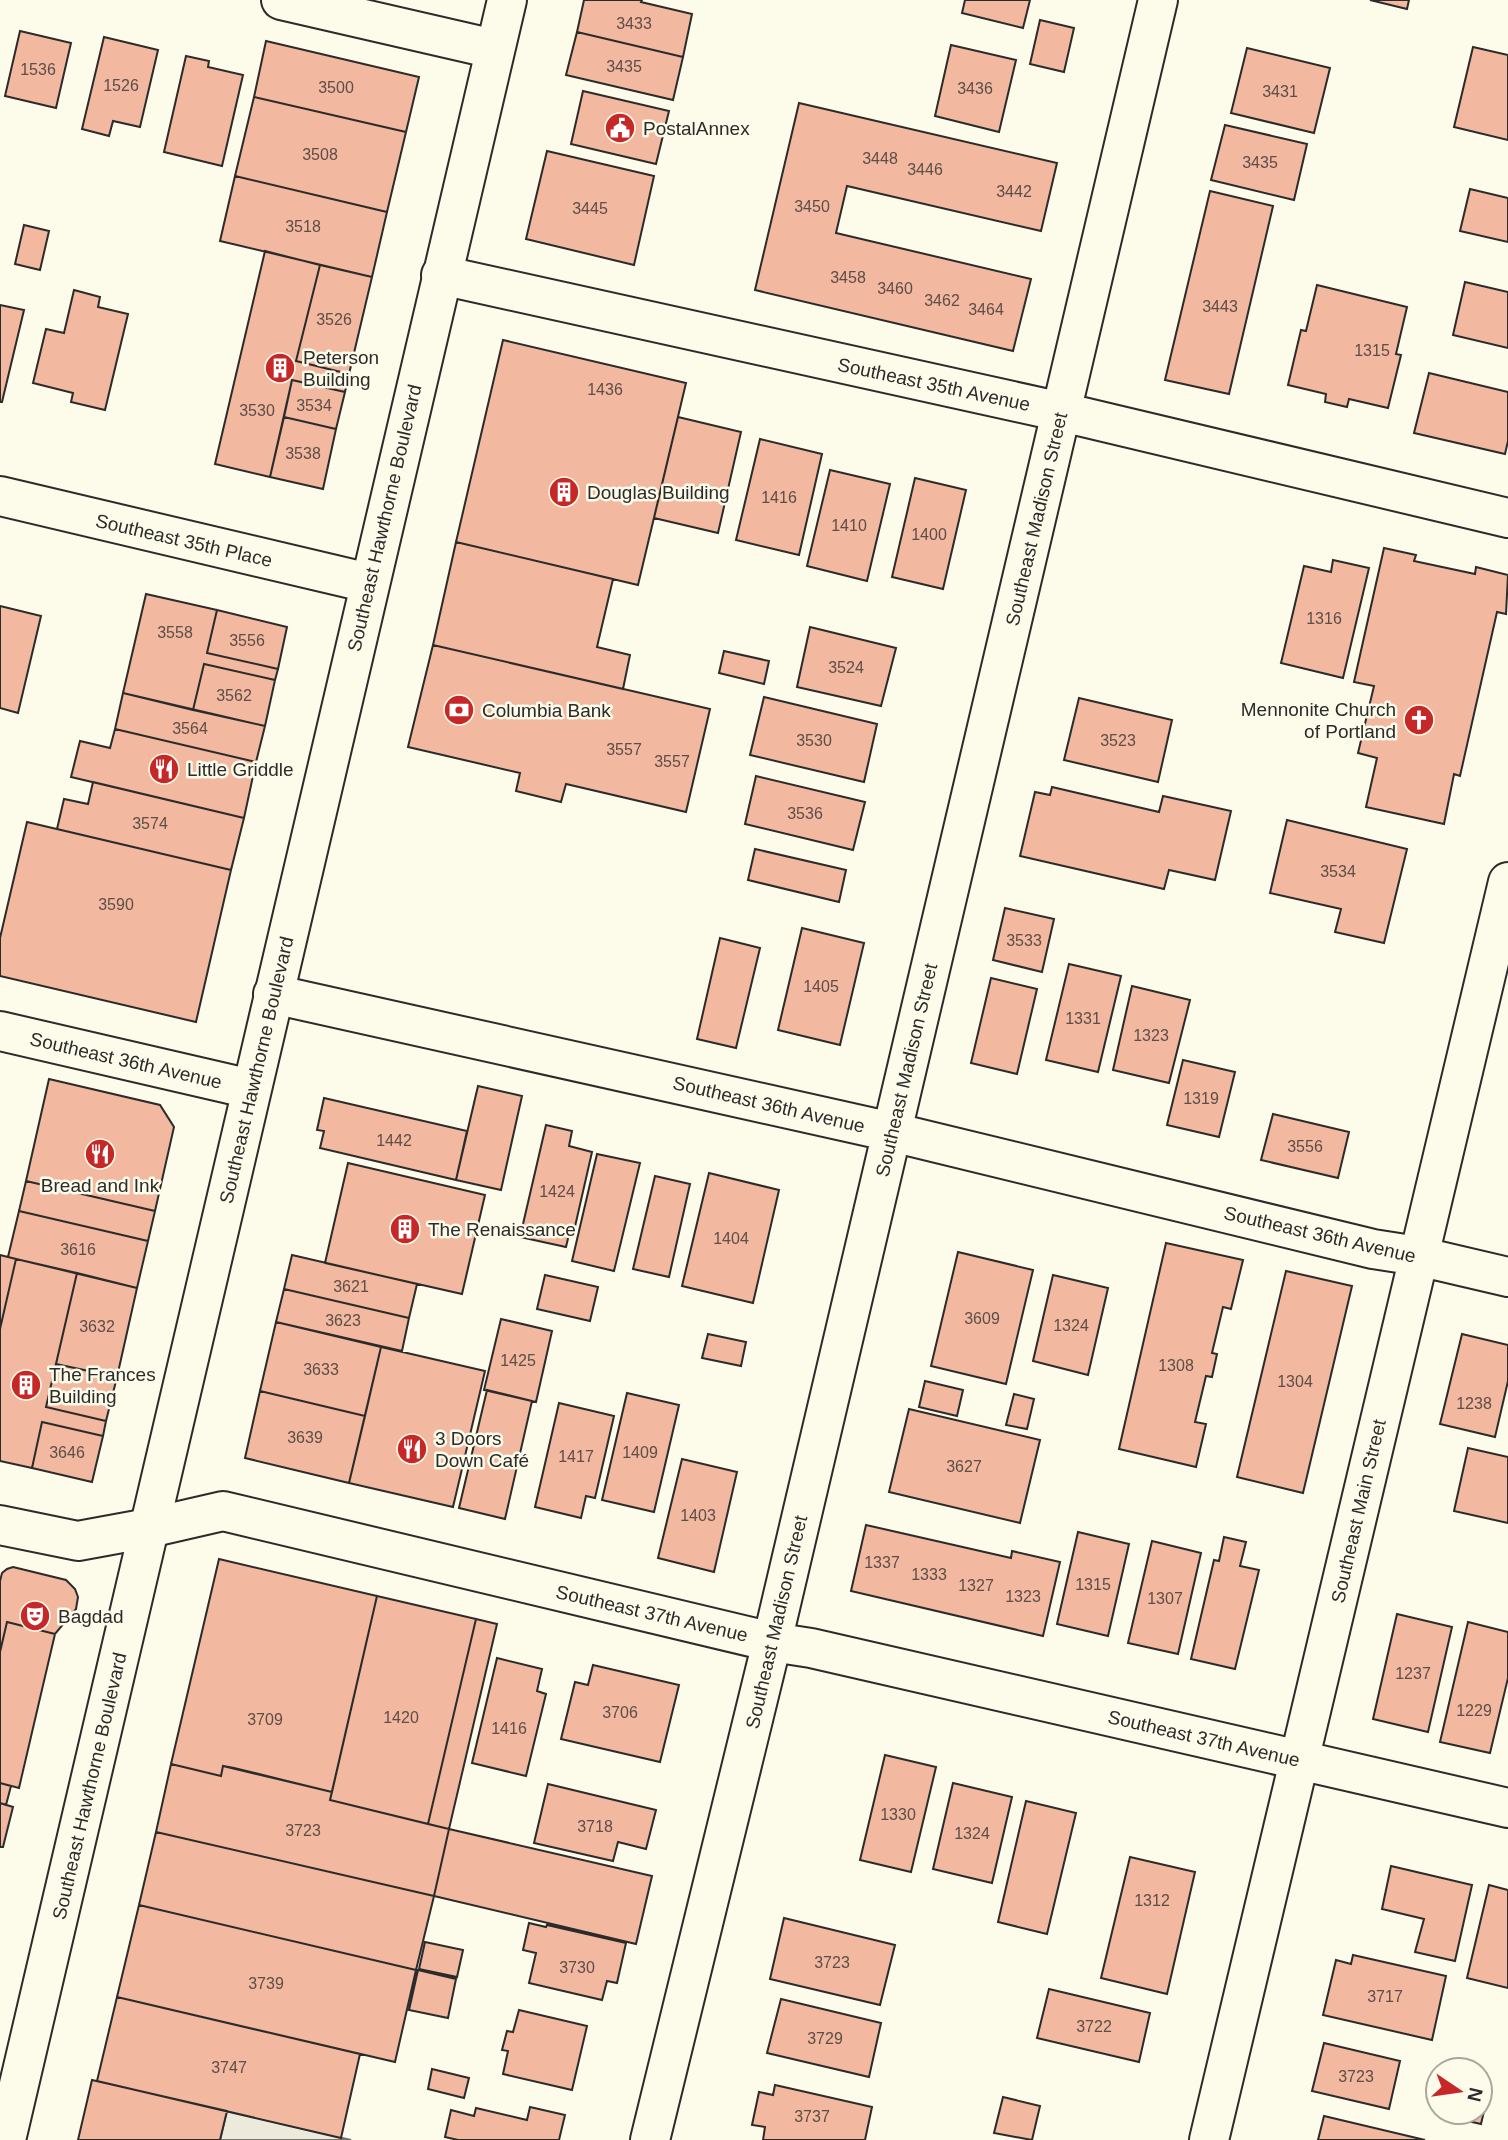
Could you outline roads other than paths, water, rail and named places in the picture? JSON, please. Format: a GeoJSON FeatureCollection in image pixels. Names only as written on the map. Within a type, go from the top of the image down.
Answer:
{"type":"FeatureCollection","features":[{"type":"Feature","properties":{"kind":"street"},"geometry":{"type":"LineString","coordinates":[[281,0],[494,49]]}},
{"type":"Feature","properties":{"kind":"street","name":"Southeast Hawthorne Boulevard"},"geometry":{"type":"LineString","coordinates":[[6,2140],[506,0]]}},
{"type":"Feature","properties":{"kind":"street","name":"Southeast Madison Street"},"geometry":{"type":"LineString","coordinates":[[650,2140],[772,1642],[1158,0]]}},
{"type":"Feature","properties":{"kind":"street","name":"Southeast 35th Avenue"},"geometry":{"type":"LineString","coordinates":[[442,275],[1062,412],[1508,518]]}},
{"type":"Feature","properties":{"kind":"street","name":"Southeast 35th Place"},"geometry":{"type":"LineString","coordinates":[[0,496],[369,583]]}},
{"type":"Feature","properties":{"kind":"street","name":"Southeast Main Street"},"geometry":{"type":"LineString","coordinates":[[1209,2140],[1508,882]]}},
{"type":"Feature","properties":{"kind":"street","name":"Southeast 36th Avenue"},"geometry":{"type":"LineString","coordinates":[[273,994],[892,1132],[1373,1249],[1418,1256],[1508,1277]]}},
{"type":"Feature","properties":{"kind":"street","name":"Southeast 36th Avenue"},"geometry":{"type":"LineString","coordinates":[[0,1031],[251,1089]]}},
{"type":"Feature","properties":{"kind":"street","name":"Southeast 37th Avenue"},"geometry":{"type":"LineString","coordinates":[[0,1525],[78,1541],[223,1511],[772,1642],[811,1648],[1508,1808]]}},
{"type":"Feature","properties":{"kind":"place","name":"PostalAnnex"},"geometry":{"type":"Point","coordinates":[620,128]}},
{"type":"Feature","properties":{"kind":"place","name":"Peterson Building"},"geometry":{"type":"Point","coordinates":[280,368]}},
{"type":"Feature","properties":{"kind":"place","name":"Douglas Building"},"geometry":{"type":"Point","coordinates":[564,492]}},
{"type":"Feature","properties":{"kind":"place","name":"Columbia Bank"},"geometry":{"type":"Point","coordinates":[459,710]}},
{"type":"Feature","properties":{"kind":"place","name":"Mennonite Church of Portland"},"geometry":{"type":"Point","coordinates":[1419,720]}},
{"type":"Feature","properties":{"kind":"place","name":"Little Griddle"},"geometry":{"type":"Point","coordinates":[164,769]}},
{"type":"Feature","properties":{"kind":"place","name":"Bread and Ink"},"geometry":{"type":"Point","coordinates":[100,1154]}},
{"type":"Feature","properties":{"kind":"place","name":"The Renaissance"},"geometry":{"type":"Point","coordinates":[405,1229]}},
{"type":"Feature","properties":{"kind":"place","name":"The Frances Building"},"geometry":{"type":"Point","coordinates":[26,1385]}},
{"type":"Feature","properties":{"kind":"place","name":"3 Doors Down Café"},"geometry":{"type":"Point","coordinates":[412,1449]}},
{"type":"Feature","properties":{"kind":"place","name":"Bagdad"},"geometry":{"type":"Point","coordinates":[35,1616]}}]}
